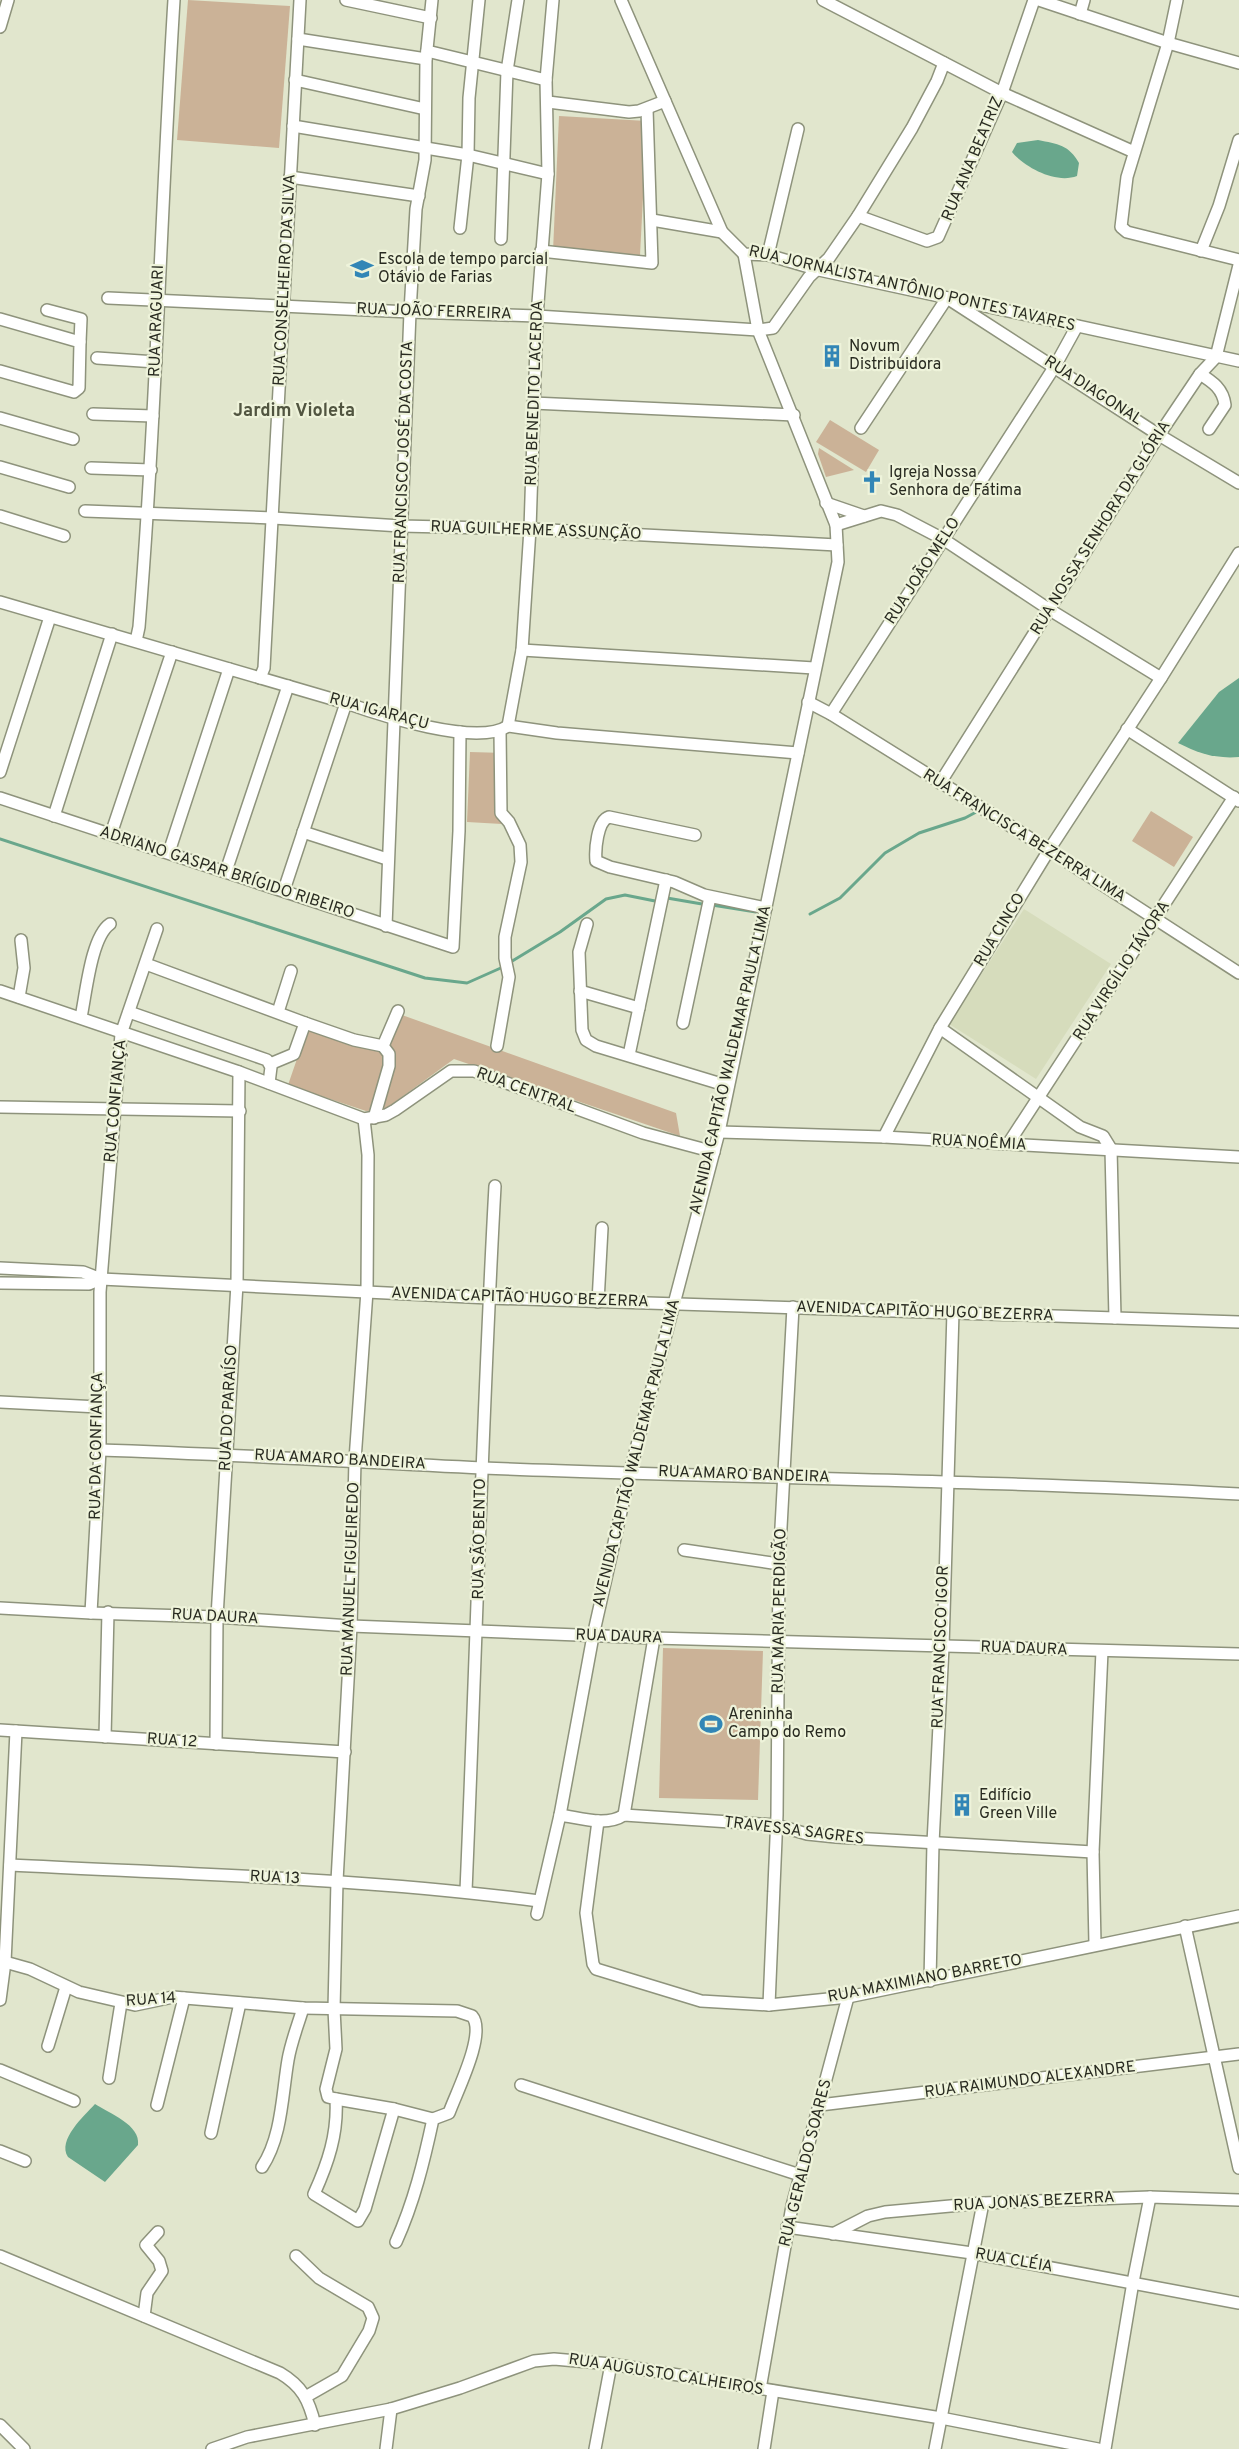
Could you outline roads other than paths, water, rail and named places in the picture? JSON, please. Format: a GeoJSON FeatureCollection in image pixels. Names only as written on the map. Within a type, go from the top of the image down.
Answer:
{"type":"FeatureCollection","features":[{"type":"Feature","properties":{"kind":"street"},"geometry":{"type":"LineString","coordinates":[[0,27],[8,0]]}},
{"type":"Feature","properties":{"kind":"street","name":"RUA ARAGUARI"},"geometry":{"type":"LineString","coordinates":[[136,641],[139,627],[151,470],[174,0]]}},
{"type":"Feature","properties":{"kind":"street","name":"RUA CONSELHEIRO DA SILVA"},"geometry":{"type":"LineString","coordinates":[[260,678],[264,668],[273,518],[300,0]]}},
{"type":"Feature","properties":{"kind":"street"},"geometry":{"type":"LineString","coordinates":[[346,0],[431,18]]}},
{"type":"Feature","properties":{"kind":"street","name":"RUA FRANCISCO JOSÉ DA COSTA"},"geometry":{"type":"LineString","coordinates":[[386,926],[387,859],[410,312],[416,209],[422,184],[427,55],[432,0]]}},
{"type":"Feature","properties":{"kind":"street"},"geometry":{"type":"LineString","coordinates":[[460,228],[468,155],[472,61],[478,0]]}},
{"type":"Feature","properties":{"kind":"street"},"geometry":{"type":"LineString","coordinates":[[501,239],[507,71],[518,0]]}},
{"type":"Feature","properties":{"kind":"street","name":"RUA BENEDITO LACERDA"},"geometry":{"type":"LineString","coordinates":[[497,1046],[505,1010],[507,964],[505,938],[518,878],[520,845],[509,822],[501,813],[504,728],[522,650],[530,529],[537,316],[548,174],[548,102],[546,80],[553,0]]}},
{"type":"Feature","properties":{"kind":"street","name":"RUA JORNALISTA ANTÔNIO PONTES TAVARES"},"geometry":{"type":"LineString","coordinates":[[621,0],[722,232],[744,254],[768,255],[819,270],[1239,361]]}},
{"type":"Feature","properties":{"kind":"street"},"geometry":{"type":"LineString","coordinates":[[823,0],[1002,92],[1134,152]]}},
{"type":"Feature","properties":{"kind":"street","name":"RUA ANA BEATRIZ"},"geometry":{"type":"LineString","coordinates":[[858,216],[928,241],[936,239],[941,234],[1002,92],[1034,0]]}},
{"type":"Feature","properties":{"kind":"street"},"geometry":{"type":"LineString","coordinates":[[1039,0],[1168,43],[1239,63]]}},
{"type":"Feature","properties":{"kind":"street"},"geometry":{"type":"LineString","coordinates":[[1080,14],[1084,0]]}},
{"type":"Feature","properties":{"kind":"street"},"geometry":{"type":"LineString","coordinates":[[1177,0],[1168,43],[1127,177],[1120,221],[1121,227],[1127,232],[1239,260]]}},
{"type":"Feature","properties":{"kind":"street"},"geometry":{"type":"LineString","coordinates":[[298,39],[472,61],[546,80]]}},
{"type":"Feature","properties":{"kind":"street"},"geometry":{"type":"LineString","coordinates":[[758,330],[773,328],[809,277],[819,270],[858,216],[912,128],[937,81],[944,63]]}},
{"type":"Feature","properties":{"kind":"street"},"geometry":{"type":"LineString","coordinates":[[295,80],[425,109]]}},
{"type":"Feature","properties":{"kind":"street"},"geometry":{"type":"LineString","coordinates":[[548,102],[629,112],[646,109],[665,101]]}},
{"type":"Feature","properties":{"kind":"street"},"geometry":{"type":"LineString","coordinates":[[542,251],[652,263],[652,220],[646,109]]}},
{"type":"Feature","properties":{"kind":"street"},"geometry":{"type":"LineString","coordinates":[[292,126],[468,155],[548,174]]}},
{"type":"Feature","properties":{"kind":"street"},"geometry":{"type":"LineString","coordinates":[[768,255],[798,129]]}},
{"type":"Feature","properties":{"kind":"street"},"geometry":{"type":"LineString","coordinates":[[1201,251],[1219,206],[1239,140]]}},
{"type":"Feature","properties":{"kind":"street"},"geometry":{"type":"LineString","coordinates":[[290,177],[419,196]]}},
{"type":"Feature","properties":{"kind":"street"},"geometry":{"type":"LineString","coordinates":[[652,220],[722,232]]}},
{"type":"Feature","properties":{"kind":"street","name":"AVENIDA CAPITÃO WALDEMAR PAULA LIMA"},"geometry":{"type":"LineString","coordinates":[[538,1901],[560,1815],[593,1636],[630,1472],[719,1132],[814,668],[838,562],[836,525],[794,415],[758,330],[744,254]]}},
{"type":"Feature","properties":{"kind":"street","name":"RUA NOSSA SENHORA DA GLÓRIA"},"geometry":{"type":"LineString","coordinates":[[940,784],[1159,435],[1200,374],[1216,357],[1239,265]]}},
{"type":"Feature","properties":{"kind":"street","name":"RUA JOÃO FERREIRA"},"geometry":{"type":"LineString","coordinates":[[108,298],[537,316],[758,330]]}},
{"type":"Feature","properties":{"kind":"street"},"geometry":{"type":"LineString","coordinates":[[861,428],[947,298]]}},
{"type":"Feature","properties":{"kind":"street","name":"RUA DIAGONAL"},"geometry":{"type":"LineString","coordinates":[[947,298],[1055,366],[1159,435],[1239,483]]}},
{"type":"Feature","properties":{"kind":"street"},"geometry":{"type":"LineString","coordinates":[[0,370],[76,392],[79,388],[81,319],[47,310]]}},
{"type":"Feature","properties":{"kind":"street"},"geometry":{"type":"LineString","coordinates":[[0,319],[80,342]]}},
{"type":"Feature","properties":{"kind":"street","name":"RUA JOÃO MELO"},"geometry":{"type":"LineString","coordinates":[[831,714],[1055,366],[1077,326]]}},
{"type":"Feature","properties":{"kind":"street"},"geometry":{"type":"LineString","coordinates":[[97,358],[156,362]]}},
{"type":"Feature","properties":{"kind":"street"},"geometry":{"type":"LineString","coordinates":[[1200,374],[1212,382],[1224,394],[1225,405],[1210,429]]}},
{"type":"Feature","properties":{"kind":"street"},"geometry":{"type":"LineString","coordinates":[[533,403],[794,415]]}},
{"type":"Feature","properties":{"kind":"street"},"geometry":{"type":"LineString","coordinates":[[93,414],[153,416]]}},
{"type":"Feature","properties":{"kind":"street"},"geometry":{"type":"LineString","coordinates":[[0,418],[73,439]]}},
{"type":"Feature","properties":{"kind":"street"},"geometry":{"type":"LineString","coordinates":[[0,467],[69,487]]}},
{"type":"Feature","properties":{"kind":"street"},"geometry":{"type":"LineString","coordinates":[[91,468],[151,470]]}},
{"type":"Feature","properties":{"kind":"street"},"geometry":{"type":"LineString","coordinates":[[826,503],[864,516]]}},
{"type":"Feature","properties":{"kind":"street","name":"RUA GUILHERME ASSUNÇÃO"},"geometry":{"type":"LineString","coordinates":[[85,511],[148,512],[401,526],[530,529],[838,544]]}},
{"type":"Feature","properties":{"kind":"street"},"geometry":{"type":"LineString","coordinates":[[836,525],[886,511],[943,539],[1050,610],[1161,678]]}},
{"type":"Feature","properties":{"kind":"street"},"geometry":{"type":"LineString","coordinates":[[0,516],[64,536]]}},
{"type":"Feature","properties":{"kind":"street","name":"RUA CINCO"},"geometry":{"type":"LineString","coordinates":[[884,1137],[940,1028],[1049,850],[1161,678],[1239,553]]}},
{"type":"Feature","properties":{"kind":"street","name":"RUA IGARAÇU"},"geometry":{"type":"LineString","coordinates":[[0,602],[346,703],[394,719],[460,732],[504,728],[798,753]]}},
{"type":"Feature","properties":{"kind":"street"},"geometry":{"type":"LineString","coordinates":[[0,772],[50,617]]}},
{"type":"Feature","properties":{"kind":"street"},"geometry":{"type":"LineString","coordinates":[[54,816],[112,634]]}},
{"type":"Feature","properties":{"kind":"street"},"geometry":{"type":"LineString","coordinates":[[522,650],[814,668]]}},
{"type":"Feature","properties":{"kind":"street"},"geometry":{"type":"LineString","coordinates":[[111,834],[172,652]]}},
{"type":"Feature","properties":{"kind":"street"},"geometry":{"type":"LineString","coordinates":[[169,852],[229,669]]}},
{"type":"Feature","properties":{"kind":"street"},"geometry":{"type":"LineString","coordinates":[[226,871],[288,686]]}},
{"type":"Feature","properties":{"kind":"street","name":"RUA FRANCISCA BEZERRA LIMA"},"geometry":{"type":"LineString","coordinates":[[808,702],[831,714],[940,784],[1049,850],[1239,973]]}},
{"type":"Feature","properties":{"kind":"street"},"geometry":{"type":"LineString","coordinates":[[284,890],[346,703]]}},
{"type":"Feature","properties":{"kind":"street"},"geometry":{"type":"LineString","coordinates":[[1127,729],[1236,799]]}},
{"type":"Feature","properties":{"kind":"street","name":"ADRIANO GASPAR BRÍGIDO RIBEIRO"},"geometry":{"type":"LineString","coordinates":[[0,798],[169,852],[453,947],[459,840],[460,732]]}},
{"type":"Feature","properties":{"kind":"street","name":"RUA VIRGÍLIO TÁVORA"},"geometry":{"type":"LineString","coordinates":[[1008,1144],[1236,799]]}},
{"type":"Feature","properties":{"kind":"street"},"geometry":{"type":"LineString","coordinates":[[695,835],[614,817],[605,818],[598,837],[596,861],[610,867],[666,880],[710,897],[766,908]]}},
{"type":"Feature","properties":{"kind":"street"},"geometry":{"type":"LineString","coordinates":[[303,832],[387,859]]}},
{"type":"Feature","properties":{"kind":"street"},"geometry":{"type":"LineString","coordinates":[[629,1055],[666,880]]}},
{"type":"Feature","properties":{"kind":"street"},"geometry":{"type":"LineString","coordinates":[[683,1023],[710,897]]}},
{"type":"Feature","properties":{"kind":"street"},"geometry":{"type":"LineString","coordinates":[[81,1018],[97,944],[101,932],[110,924]]}},
{"type":"Feature","properties":{"kind":"street"},"geometry":{"type":"LineString","coordinates":[[587,924],[579,952],[582,1030],[584,1037],[596,1046],[728,1086]]}},
{"type":"Feature","properties":{"kind":"street","name":"RUA CONFIANÇA"},"geometry":{"type":"LineString","coordinates":[[102,1279],[102,1248],[116,1110],[121,1034],[157,929]]}},
{"type":"Feature","properties":{"kind":"street"},"geometry":{"type":"LineString","coordinates":[[19,997],[24,968],[21,940]]}},
{"type":"Feature","properties":{"kind":"street"},"geometry":{"type":"LineString","coordinates":[[0,991],[369,1118],[390,1066],[389,1054],[383,1046],[354,1040],[146,964]]}},
{"type":"Feature","properties":{"kind":"street"},"geometry":{"type":"LineString","coordinates":[[278,1012],[291,971]]}},
{"type":"Feature","properties":{"kind":"street"},"geometry":{"type":"LineString","coordinates":[[580,991],[639,1008]]}},
{"type":"Feature","properties":{"kind":"street"},"geometry":{"type":"LineString","coordinates":[[383,1046],[398,1011]]}},
{"type":"Feature","properties":{"kind":"street"},"geometry":{"type":"LineString","coordinates":[[129,1012],[257,1055],[270,1064]]}},
{"type":"Feature","properties":{"kind":"street"},"geometry":{"type":"LineString","coordinates":[[270,1064],[294,1054],[305,1023]]}},
{"type":"Feature","properties":{"kind":"street"},"geometry":{"type":"LineString","coordinates":[[940,1028],[1039,1096],[1080,1127],[1103,1136],[1111,1150],[1115,1318]]}},
{"type":"Feature","properties":{"kind":"street"},"geometry":{"type":"LineString","coordinates":[[269,1083],[270,1064]]}},
{"type":"Feature","properties":{"kind":"street","name":"RUA CENTRAL"},"geometry":{"type":"LineString","coordinates":[[369,1118],[395,1110],[444,1074],[460,1069],[482,1074],[662,1139],[714,1152]]}},
{"type":"Feature","properties":{"kind":"street","name":"RUA DO PARAÍSO"},"geometry":{"type":"LineString","coordinates":[[216,1744],[217,1617],[237,1284],[239,1072]]}},
{"type":"Feature","properties":{"kind":"street"},"geometry":{"type":"LineString","coordinates":[[0,1107],[240,1111]]}},
{"type":"Feature","properties":{"kind":"street","name":"RUA MANUEL FIGUEIREDO"},"geometry":{"type":"LineString","coordinates":[[336,2100],[328,2097],[326,2088],[334,2059],[336,2040],[334,2009],[337,1881],[351,1626],[355,1460],[367,1291],[369,1118]]}},
{"type":"Feature","properties":{"kind":"street","name":"RUA NOÊMIA"},"geometry":{"type":"LineString","coordinates":[[719,1132],[884,1137],[1239,1157]]}},
{"type":"Feature","properties":{"kind":"street","name":"RUA SÃO BENTO"},"geometry":{"type":"LineString","coordinates":[[466,1891],[495,1186]]}},
{"type":"Feature","properties":{"kind":"street"},"geometry":{"type":"LineString","coordinates":[[598,1302],[602,1228]]}},
{"type":"Feature","properties":{"kind":"street","name":"AVENIDA CAPITÃO HUGO BEZERRA"},"geometry":{"type":"LineString","coordinates":[[0,1268],[84,1272],[102,1279],[237,1284],[489,1298],[1239,1322]]}},
{"type":"Feature","properties":{"kind":"street","name":"AVENIDA CAPITÃO HUGO BEZERRA"},"geometry":{"type":"LineString","coordinates":[[0,1283],[89,1284],[102,1279]]}},
{"type":"Feature","properties":{"kind":"street","name":"RUA DA CONFIANÇA"},"geometry":{"type":"LineString","coordinates":[[91,1613],[100,1450],[99,1407],[102,1279]]}},
{"type":"Feature","properties":{"kind":"street","name":"RUA MARIA PERDIGÃO"},"geometry":{"type":"LineString","coordinates":[[769,2005],[776,1826],[779,1564],[793,1307]]}},
{"type":"Feature","properties":{"kind":"street","name":"RUA FRANCISCO IGOR"},"geometry":{"type":"LineString","coordinates":[[930,1981],[933,1842],[942,1647],[953,1312]]}},
{"type":"Feature","properties":{"kind":"street"},"geometry":{"type":"LineString","coordinates":[[0,1402],[99,1407]]}},
{"type":"Feature","properties":{"kind":"street","name":"RUA AMARO BANDEIRA"},"geometry":{"type":"LineString","coordinates":[[100,1450],[355,1460],[482,1468],[947,1481],[1239,1494]]}},
{"type":"Feature","properties":{"kind":"street"},"geometry":{"type":"LineString","coordinates":[[684,1550],[779,1564]]}},
{"type":"Feature","properties":{"kind":"street","name":"RUA DAURA"},"geometry":{"type":"LineString","coordinates":[[0,1608],[217,1617],[351,1626],[778,1643],[1239,1654]]}},
{"type":"Feature","properties":{"kind":"street"},"geometry":{"type":"LineString","coordinates":[[105,1737],[108,1612]]}},
{"type":"Feature","properties":{"kind":"street"},"geometry":{"type":"LineString","coordinates":[[624,1815],[654,1638]]}},
{"type":"Feature","properties":{"kind":"street"},"geometry":{"type":"LineString","coordinates":[[1095,1944],[1093,1852],[1102,1652]]}},
{"type":"Feature","properties":{"kind":"street","name":"RUA 12"},"geometry":{"type":"LineString","coordinates":[[0,1730],[344,1752]]}},
{"type":"Feature","properties":{"kind":"street"},"geometry":{"type":"LineString","coordinates":[[0,2000],[5,1962],[3,1925],[10,1865],[16,1731]]}},
{"type":"Feature","properties":{"kind":"street","name":"TRAVESSA SAGRES"},"geometry":{"type":"LineString","coordinates":[[560,1815],[598,1821],[616,1820],[624,1815],[776,1826],[807,1834],[1093,1852]]}},
{"type":"Feature","properties":{"kind":"street","name":"RUA MAXIMIANO BARRETO"},"geometry":{"type":"LineString","coordinates":[[598,1821],[586,1913],[592,1957],[596,1969],[671,1993],[712,2002],[769,2005],[848,1997],[930,1981],[1095,1944],[1239,1916]]}},
{"type":"Feature","properties":{"kind":"street","name":"RUA 13"},"geometry":{"type":"LineString","coordinates":[[10,1865],[337,1881],[466,1891],[538,1901]]}},
{"type":"Feature","properties":{"kind":"street"},"geometry":{"type":"LineString","coordinates":[[537,1914],[538,1901]]}},
{"type":"Feature","properties":{"kind":"street"},"geometry":{"type":"LineString","coordinates":[[1186,1926],[1239,2168]]}},
{"type":"Feature","properties":{"kind":"street","name":"RUA 14"},"geometry":{"type":"LineString","coordinates":[[5,1962],[38,1972],[66,1987],[121,2003],[135,2005],[173,1997],[303,2008],[457,2011],[467,2014],[474,2019],[476,2038],[449,2113],[433,2119]]}},
{"type":"Feature","properties":{"kind":"street"},"geometry":{"type":"LineString","coordinates":[[48,2046],[66,1987]]}},
{"type":"Feature","properties":{"kind":"street","name":"RUA GERALDO SOARES"},"geometry":{"type":"LineString","coordinates":[[760,2389],[787,2227],[848,1997]]}},
{"type":"Feature","properties":{"kind":"street"},"geometry":{"type":"LineString","coordinates":[[157,2105],[184,1998]]}},
{"type":"Feature","properties":{"kind":"street"},"geometry":{"type":"LineString","coordinates":[[109,2078],[121,2003]]}},
{"type":"Feature","properties":{"kind":"street"},"geometry":{"type":"LineString","coordinates":[[211,2133],[240,2003]]}},
{"type":"Feature","properties":{"kind":"street"},"geometry":{"type":"LineString","coordinates":[[262,2167],[269,2157],[278,2124],[289,2057],[303,2008]]}},
{"type":"Feature","properties":{"kind":"street","name":"RUA RAIMUNDO ALEXANDRE"},"geometry":{"type":"LineString","coordinates":[[820,2105],[1239,2054]]}},
{"type":"Feature","properties":{"kind":"street"},"geometry":{"type":"LineString","coordinates":[[0,2070],[74,2101]]}},
{"type":"Feature","properties":{"kind":"street"},"geometry":{"type":"LineString","coordinates":[[521,2085],[800,2175]]}},
{"type":"Feature","properties":{"kind":"street"},"geometry":{"type":"LineString","coordinates":[[394,2109],[365,2208],[358,2221],[314,2194],[332,2150],[337,2117],[336,2100],[394,2109],[433,2119],[422,2169],[408,2217],[396,2242]]}},
{"type":"Feature","properties":{"kind":"street"},"geometry":{"type":"LineString","coordinates":[[0,2150],[25,2161]]}},
{"type":"Feature","properties":{"kind":"street"},"geometry":{"type":"LineString","coordinates":[[1105,2449],[1133,2282],[1150,2197]]}},
{"type":"Feature","properties":{"kind":"street","name":"RUA JONAS BEZERRA"},"geometry":{"type":"LineString","coordinates":[[833,2234],[868,2216],[885,2212],[983,2203],[1150,2197],[1239,2200]]}},
{"type":"Feature","properties":{"kind":"street"},"geometry":{"type":"LineString","coordinates":[[936,2449],[983,2203]]}},
{"type":"Feature","properties":{"kind":"street","name":"RUA CLÉIA"},"geometry":{"type":"LineString","coordinates":[[787,2227],[972,2253],[1239,2303]]}},
{"type":"Feature","properties":{"kind":"street"},"geometry":{"type":"LineString","coordinates":[[144,2316],[147,2293],[162,2271],[159,2261],[146,2244],[158,2232]]}},
{"type":"Feature","properties":{"kind":"street"},"geometry":{"type":"LineString","coordinates":[[0,2256],[280,2373],[297,2384],[307,2396],[315,2425]]}},
{"type":"Feature","properties":{"kind":"street"},"geometry":{"type":"LineString","coordinates":[[296,2256],[319,2278],[368,2307],[373,2318],[368,2331],[342,2376],[307,2396]]}},
{"type":"Feature","properties":{"kind":"street","name":"RUA AUGUSTO CALHEIROS"},"geometry":{"type":"LineString","coordinates":[[212,2449],[247,2437],[391,2410],[534,2361],[554,2359],[611,2364],[941,2418],[1098,2449]]}},
{"type":"Feature","properties":{"kind":"street"},"geometry":{"type":"LineString","coordinates":[[595,2449],[611,2364]]}},
{"type":"Feature","properties":{"kind":"street"},"geometry":{"type":"LineString","coordinates":[[764,2449],[773,2391]]}},
{"type":"Feature","properties":{"kind":"street"},"geometry":{"type":"LineString","coordinates":[[386,2449],[391,2410]]}},
{"type":"Feature","properties":{"kind":"street"},"geometry":{"type":"LineString","coordinates":[[1,2426],[24,2449]]}},
{"type":"Feature","properties":{"kind":"waterway"},"geometry":{"type":"LineString","coordinates":[[810,914],[840,898],[885,853],[919,833],[965,818],[980,810]]}},
{"type":"Feature","properties":{"kind":"waterway"},"geometry":{"type":"LineString","coordinates":[[0,839],[425,978],[467,983],[503,967]]}},
{"type":"Feature","properties":{"kind":"waterway"},"geometry":{"type":"LineString","coordinates":[[509,963],[560,932],[606,899],[625,895],[655,901]]}},
{"type":"Feature","properties":{"kind":"waterway"},"geometry":{"type":"LineString","coordinates":[[667,898],[702,904]]}},
{"type":"Feature","properties":{"kind":"waterway"},"geometry":{"type":"LineString","coordinates":[[712,905],[756,912]]}},
{"type":"Feature","properties":{"kind":"place","name":"Escola de tempo parcial Otávio de Farias"},"geometry":{"type":"Point","coordinates":[362,269]}},
{"type":"Feature","properties":{"kind":"place","name":"Novum Distribuidora"},"geometry":{"type":"Point","coordinates":[832,356]}},
{"type":"Feature","properties":{"kind":"place","name":"Igreja Nossa Senhora de Fátima"},"geometry":{"type":"Point","coordinates":[872,482]}},
{"type":"Feature","properties":{"kind":"place","name":"Areninha Campo do Remo"},"geometry":{"type":"Point","coordinates":[711,1724]}},
{"type":"Feature","properties":{"kind":"place","name":"Edifício Green Ville"},"geometry":{"type":"Point","coordinates":[962,1805]}},
{"type":"Feature","properties":{"kind":"district","name":"Jardim Violeta"},"geometry":{"type":"Point","coordinates":[294,411]}}]}
